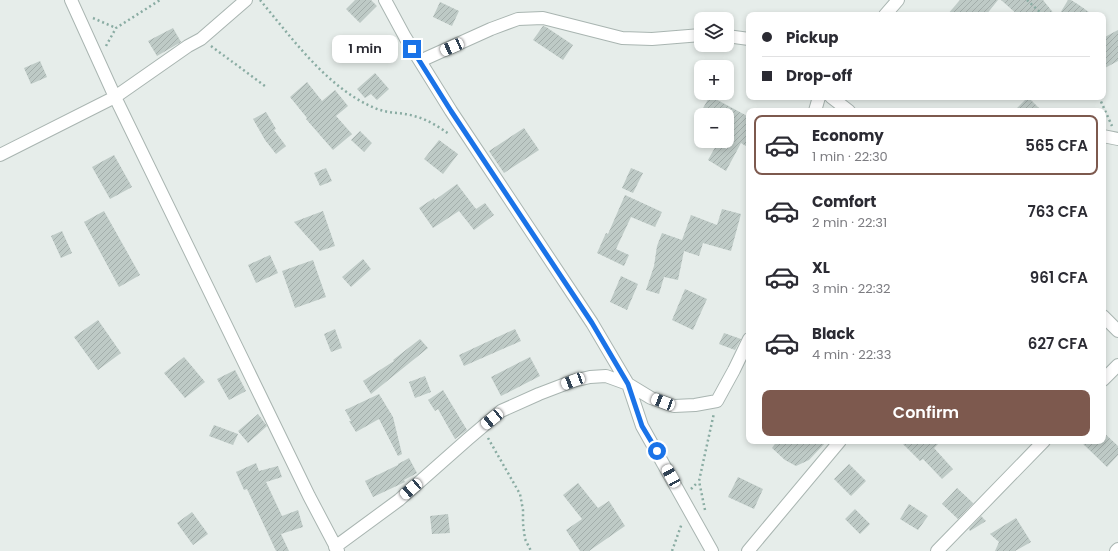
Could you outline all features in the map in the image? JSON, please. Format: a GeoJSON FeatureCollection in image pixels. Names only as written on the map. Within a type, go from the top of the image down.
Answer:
{"type":"FeatureCollection","features":[{"type":"Feature","properties":{"kind":"street"},"geometry":{"type":"LineString","coordinates":[[0,155],[115,97],[188,46],[201,39],[246,0]]}},
{"type":"Feature","properties":{"kind":"street"},"geometry":{"type":"LineString","coordinates":[[385,0],[405,37],[451,111],[592,323],[628,384],[642,426],[712,551]]}},
{"type":"Feature","properties":{"kind":"street"},"geometry":{"type":"LineString","coordinates":[[888,12],[898,0]]}},
{"type":"Feature","properties":{"kind":"street"},"geometry":{"type":"LineString","coordinates":[[73,5],[97,60],[336,549],[399,500],[502,411],[539,394],[573,381],[590,377],[606,376],[628,384],[651,398],[674,406],[695,405],[717,401],[746,344]]}},
{"type":"Feature","properties":{"kind":"street"},"geometry":{"type":"LineString","coordinates":[[420,62],[518,18],[543,18],[622,38],[652,39],[694,36]]}},
{"type":"Feature","properties":{"kind":"street"},"geometry":{"type":"LineString","coordinates":[[734,37],[746,39]]}},
{"type":"Feature","properties":{"kind":"street"},"geometry":{"type":"LineString","coordinates":[[835,100],[845,108]]}},
{"type":"Feature","properties":{"kind":"street"},"geometry":{"type":"LineString","coordinates":[[1106,137],[1118,139]]}},
{"type":"Feature","properties":{"kind":"street"},"geometry":{"type":"LineString","coordinates":[[1106,319],[1118,331]]}},
{"type":"Feature","properties":{"kind":"street"},"geometry":{"type":"LineString","coordinates":[[1106,377],[1118,365]]}},
{"type":"Feature","properties":{"kind":"street"},"geometry":{"type":"LineString","coordinates":[[748,551],[837,444]]}},
{"type":"Feature","properties":{"kind":"street"},"geometry":{"type":"LineString","coordinates":[[937,551],[1041,444]]}},
{"type":"Feature","properties":{"kind":"path"},"geometry":{"type":"LineString","coordinates":[[97,60],[116,28],[160,0]]}},
{"type":"Feature","properties":{"kind":"path"},"geometry":{"type":"LineString","coordinates":[[260,0],[300,48],[341,89],[373,108],[384,112],[414,116],[436,125],[455,137]]}},
{"type":"Feature","properties":{"kind":"path"},"geometry":{"type":"LineString","coordinates":[[1027,0],[1040,12]]}},
{"type":"Feature","properties":{"kind":"path"},"geometry":{"type":"LineString","coordinates":[[73,5],[116,28]]}},
{"type":"Feature","properties":{"kind":"path"},"geometry":{"type":"LineString","coordinates":[[201,39],[264,86]]}},
{"type":"Feature","properties":{"kind":"path"},"geometry":{"type":"LineString","coordinates":[[1106,112],[1118,139]]}},
{"type":"Feature","properties":{"kind":"path"},"geometry":{"type":"LineString","coordinates":[[699,481],[717,401]]}},
{"type":"Feature","properties":{"kind":"path"},"geometry":{"type":"LineString","coordinates":[[482,427],[520,494],[523,510],[525,539],[531,551]]}},
{"type":"Feature","properties":{"kind":"path"},"geometry":{"type":"LineString","coordinates":[[672,551],[687,505]]}},
{"type":"Feature","properties":{"kind":"building"},"geometry":{"type":"Polygon","coordinates":[[[355,0],[371,0],[377,6],[360,23],[346,9],[355,0]]]}},
{"type":"Feature","properties":{"kind":"building"},"geometry":{"type":"Polygon","coordinates":[[[960,0],[998,0],[988,12],[950,12],[960,0]]]}},
{"type":"Feature","properties":{"kind":"building"},"geometry":{"type":"Polygon","coordinates":[[[1001,0],[1043,0],[1053,12],[1015,12],[1001,0]]]}},
{"type":"Feature","properties":{"kind":"building"},"geometry":{"type":"Polygon","coordinates":[[[1068,0],[1071,0],[1089,12],[1061,12],[1068,0]]]}},
{"type":"Feature","properties":{"kind":"building"},"geometry":{"type":"Polygon","coordinates":[[[440,2],[459,11],[452,26],[433,17],[440,2]]]}},
{"type":"Feature","properties":{"kind":"building"},"geometry":{"type":"Polygon","coordinates":[[[543,26],[573,45],[563,60],[533,40],[543,26]]]}},
{"type":"Feature","properties":{"kind":"building"},"geometry":{"type":"Polygon","coordinates":[[[173,28],[181,42],[157,56],[148,41],[173,28]]]}},
{"type":"Feature","properties":{"kind":"building"},"geometry":{"type":"Polygon","coordinates":[[[1118,30],[1118,61],[1106,67],[1106,36],[1118,30]]]}},
{"type":"Feature","properties":{"kind":"building"},"geometry":{"type":"Polygon","coordinates":[[[40,61],[47,77],[31,84],[24,68],[40,61]]]}},
{"type":"Feature","properties":{"kind":"building"},"geometry":{"type":"Polygon","coordinates":[[[375,73],[389,89],[377,100],[371,94],[365,98],[357,89],[375,73]]]}},
{"type":"Feature","properties":{"kind":"building"},"geometry":{"type":"Polygon","coordinates":[[[307,82],[322,101],[335,90],[348,106],[336,116],[352,134],[333,150],[306,119],[307,118],[290,97],[307,82]]]}},
{"type":"Feature","properties":{"kind":"building"},"geometry":{"type":"Polygon","coordinates":[[[708,100],[717,100],[732,108],[703,108],[708,100]]]}},
{"type":"Feature","properties":{"kind":"building"},"geometry":{"type":"Polygon","coordinates":[[[1025,100],[1031,100],[1039,108],[1017,108],[1025,100]]]}},
{"type":"Feature","properties":{"kind":"building"},"geometry":{"type":"Polygon","coordinates":[[[734,109],[746,115],[746,146],[741,143],[726,171],[708,160],[715,148],[734,148],[734,109]]]}},
{"type":"Feature","properties":{"kind":"building"},"geometry":{"type":"Polygon","coordinates":[[[266,112],[276,129],[274,130],[286,146],[276,154],[265,140],[253,119],[266,112]]]}},
{"type":"Feature","properties":{"kind":"building"},"geometry":{"type":"Polygon","coordinates":[[[524,128],[539,150],[504,173],[489,151],[524,128]]]}},
{"type":"Feature","properties":{"kind":"building"},"geometry":{"type":"Polygon","coordinates":[[[360,131],[372,143],[364,152],[351,140],[360,131]]]}},
{"type":"Feature","properties":{"kind":"building"},"geometry":{"type":"Polygon","coordinates":[[[439,140],[458,154],[443,174],[424,159],[439,140]]]}},
{"type":"Feature","properties":{"kind":"building"},"geometry":{"type":"Polygon","coordinates":[[[114,155],[132,187],[110,199],[92,167],[114,155]]]}},
{"type":"Feature","properties":{"kind":"building"},"geometry":{"type":"Polygon","coordinates":[[[326,168],[332,181],[320,186],[314,173],[326,168]]]}},
{"type":"Feature","properties":{"kind":"building"},"geometry":{"type":"Polygon","coordinates":[[[631,168],[643,173],[633,193],[622,188],[631,168]]]}},
{"type":"Feature","properties":{"kind":"building"},"geometry":{"type":"Polygon","coordinates":[[[457,184],[476,209],[485,203],[494,215],[474,230],[459,211],[433,228],[419,208],[434,198],[435,200],[457,184]]]}},
{"type":"Feature","properties":{"kind":"building"},"geometry":{"type":"Polygon","coordinates":[[[625,195],[662,212],[655,227],[631,217],[616,249],[629,255],[624,266],[597,253],[606,233],[608,234],[625,195]]]}},
{"type":"Feature","properties":{"kind":"building"},"geometry":{"type":"Polygon","coordinates":[[[722,209],[741,214],[731,251],[703,243],[699,256],[684,251],[678,280],[664,277],[659,294],[646,290],[654,266],[657,246],[662,233],[682,240],[691,215],[717,225],[722,209]]]}},
{"type":"Feature","properties":{"kind":"building"},"geometry":{"type":"Polygon","coordinates":[[[104,211],[140,275],[119,287],[84,222],[104,211]]]}},
{"type":"Feature","properties":{"kind":"building"},"geometry":{"type":"Polygon","coordinates":[[[323,211],[335,246],[320,251],[294,222],[323,211]]]}},
{"type":"Feature","properties":{"kind":"building"},"geometry":{"type":"Polygon","coordinates":[[[62,231],[72,253],[61,258],[51,236],[62,231]]]}},
{"type":"Feature","properties":{"kind":"building"},"geometry":{"type":"Polygon","coordinates":[[[270,255],[278,273],[256,283],[248,265],[270,255]]]}},
{"type":"Feature","properties":{"kind":"building"},"geometry":{"type":"Polygon","coordinates":[[[363,259],[371,269],[351,287],[342,277],[363,259]]]}},
{"type":"Feature","properties":{"kind":"building"},"geometry":{"type":"Polygon","coordinates":[[[313,260],[326,297],[295,308],[282,271],[313,260]]]}},
{"type":"Feature","properties":{"kind":"building"},"geometry":{"type":"Polygon","coordinates":[[[621,276],[638,284],[627,310],[610,302],[621,276]]]}},
{"type":"Feature","properties":{"kind":"building"},"geometry":{"type":"Polygon","coordinates":[[[685,289],[707,299],[693,330],[672,320],[685,289]]]}},
{"type":"Feature","properties":{"kind":"building"},"geometry":{"type":"Polygon","coordinates":[[[98,320],[121,353],[98,370],[74,337],[98,320]]]}},
{"type":"Feature","properties":{"kind":"building"},"geometry":{"type":"Polygon","coordinates":[[[335,329],[342,348],[331,352],[324,334],[335,329]]]}},
{"type":"Feature","properties":{"kind":"building"},"geometry":{"type":"Polygon","coordinates":[[[515,329],[521,341],[464,366],[459,355],[515,329]]]}},
{"type":"Feature","properties":{"kind":"building"},"geometry":{"type":"Polygon","coordinates":[[[724,333],[741,339],[735,350],[719,344],[724,333]]]}},
{"type":"Feature","properties":{"kind":"building"},"geometry":{"type":"Polygon","coordinates":[[[420,339],[428,348],[371,394],[363,381],[394,361],[393,360],[420,339]]]}},
{"type":"Feature","properties":{"kind":"building"},"geometry":{"type":"Polygon","coordinates":[[[184,357],[205,382],[185,398],[164,373],[184,357]]]}},
{"type":"Feature","properties":{"kind":"building"},"geometry":{"type":"Polygon","coordinates":[[[530,357],[540,376],[501,396],[491,377],[530,357]]]}},
{"type":"Feature","properties":{"kind":"building"},"geometry":{"type":"Polygon","coordinates":[[[235,370],[246,391],[229,400],[217,379],[235,370]]]}},
{"type":"Feature","properties":{"kind":"building"},"geometry":{"type":"Polygon","coordinates":[[[425,376],[431,392],[415,398],[409,382],[425,376]]]}},
{"type":"Feature","properties":{"kind":"building"},"geometry":{"type":"Polygon","coordinates":[[[443,390],[467,430],[455,439],[438,409],[435,411],[428,400],[443,390]]]}},
{"type":"Feature","properties":{"kind":"building"},"geometry":{"type":"Polygon","coordinates":[[[379,394],[393,417],[402,454],[398,456],[379,419],[356,432],[349,421],[351,421],[345,410],[379,394]]]}},
{"type":"Feature","properties":{"kind":"building"},"geometry":{"type":"Polygon","coordinates":[[[258,414],[267,426],[248,443],[238,431],[258,414]]]}},
{"type":"Feature","properties":{"kind":"building"},"geometry":{"type":"Polygon","coordinates":[[[214,425],[238,434],[233,445],[209,436],[214,425]]]}},
{"type":"Feature","properties":{"kind":"building"},"geometry":{"type":"Polygon","coordinates":[[[1106,435],[1118,446],[1118,455],[1107,467],[1083,444],[1106,444],[1106,435]]]}},
{"type":"Feature","properties":{"kind":"building"},"geometry":{"type":"Polygon","coordinates":[[[775,444],[824,444],[809,460],[796,466],[785,460],[772,448],[775,444]]]}},
{"type":"Feature","properties":{"kind":"building"},"geometry":{"type":"Polygon","coordinates":[[[903,444],[938,444],[934,448],[953,469],[942,479],[923,459],[920,461],[903,444]]]}},
{"type":"Feature","properties":{"kind":"building"},"geometry":{"type":"Polygon","coordinates":[[[409,458],[417,473],[404,480],[405,482],[373,497],[365,481],[409,458]]]}},
{"type":"Feature","properties":{"kind":"building"},"geometry":{"type":"Polygon","coordinates":[[[256,463],[259,471],[278,466],[282,477],[266,482],[282,516],[298,510],[303,527],[281,534],[289,551],[276,551],[247,489],[244,490],[236,472],[256,463]]]}},
{"type":"Feature","properties":{"kind":"building"},"geometry":{"type":"Polygon","coordinates":[[[849,464],[866,481],[851,496],[834,479],[849,464]]]}},
{"type":"Feature","properties":{"kind":"building"},"geometry":{"type":"Polygon","coordinates":[[[738,477],[763,489],[754,509],[728,497],[738,477]]]}},
{"type":"Feature","properties":{"kind":"building"},"geometry":{"type":"Polygon","coordinates":[[[578,483],[598,508],[609,501],[625,526],[589,551],[580,551],[566,530],[582,519],[563,495],[578,483]]]}},
{"type":"Feature","properties":{"kind":"building"},"geometry":{"type":"Polygon","coordinates":[[[957,488],[973,503],[958,519],[942,504],[957,488]]]}},
{"type":"Feature","properties":{"kind":"building"},"geometry":{"type":"Polygon","coordinates":[[[909,504],[928,516],[918,530],[900,519],[909,504]]]}},
{"type":"Feature","properties":{"kind":"building"},"geometry":{"type":"Polygon","coordinates":[[[855,509],[870,524],[860,534],[845,519],[855,509]]]}},
{"type":"Feature","properties":{"kind":"building"},"geometry":{"type":"Polygon","coordinates":[[[192,512],[208,534],[193,545],[177,523],[192,512]]]}},
{"type":"Feature","properties":{"kind":"building"},"geometry":{"type":"Polygon","coordinates":[[[448,514],[450,533],[432,534],[430,516],[448,514]]]}},
{"type":"Feature","properties":{"kind":"building"},"geometry":{"type":"Polygon","coordinates":[[[981,516],[986,521],[970,531],[969,529],[981,516]]]}},
{"type":"Feature","properties":{"kind":"building"},"geometry":{"type":"Polygon","coordinates":[[[1016,518],[1031,542],[1015,551],[995,551],[999,542],[990,534],[1016,518]]]}},
{"type":"Feature","properties":{"kind":"route"},"geometry":{"type":"LineString","coordinates":[[412,49],[451,111],[592,323],[628,384],[642,426],[657,451]]}}]}
